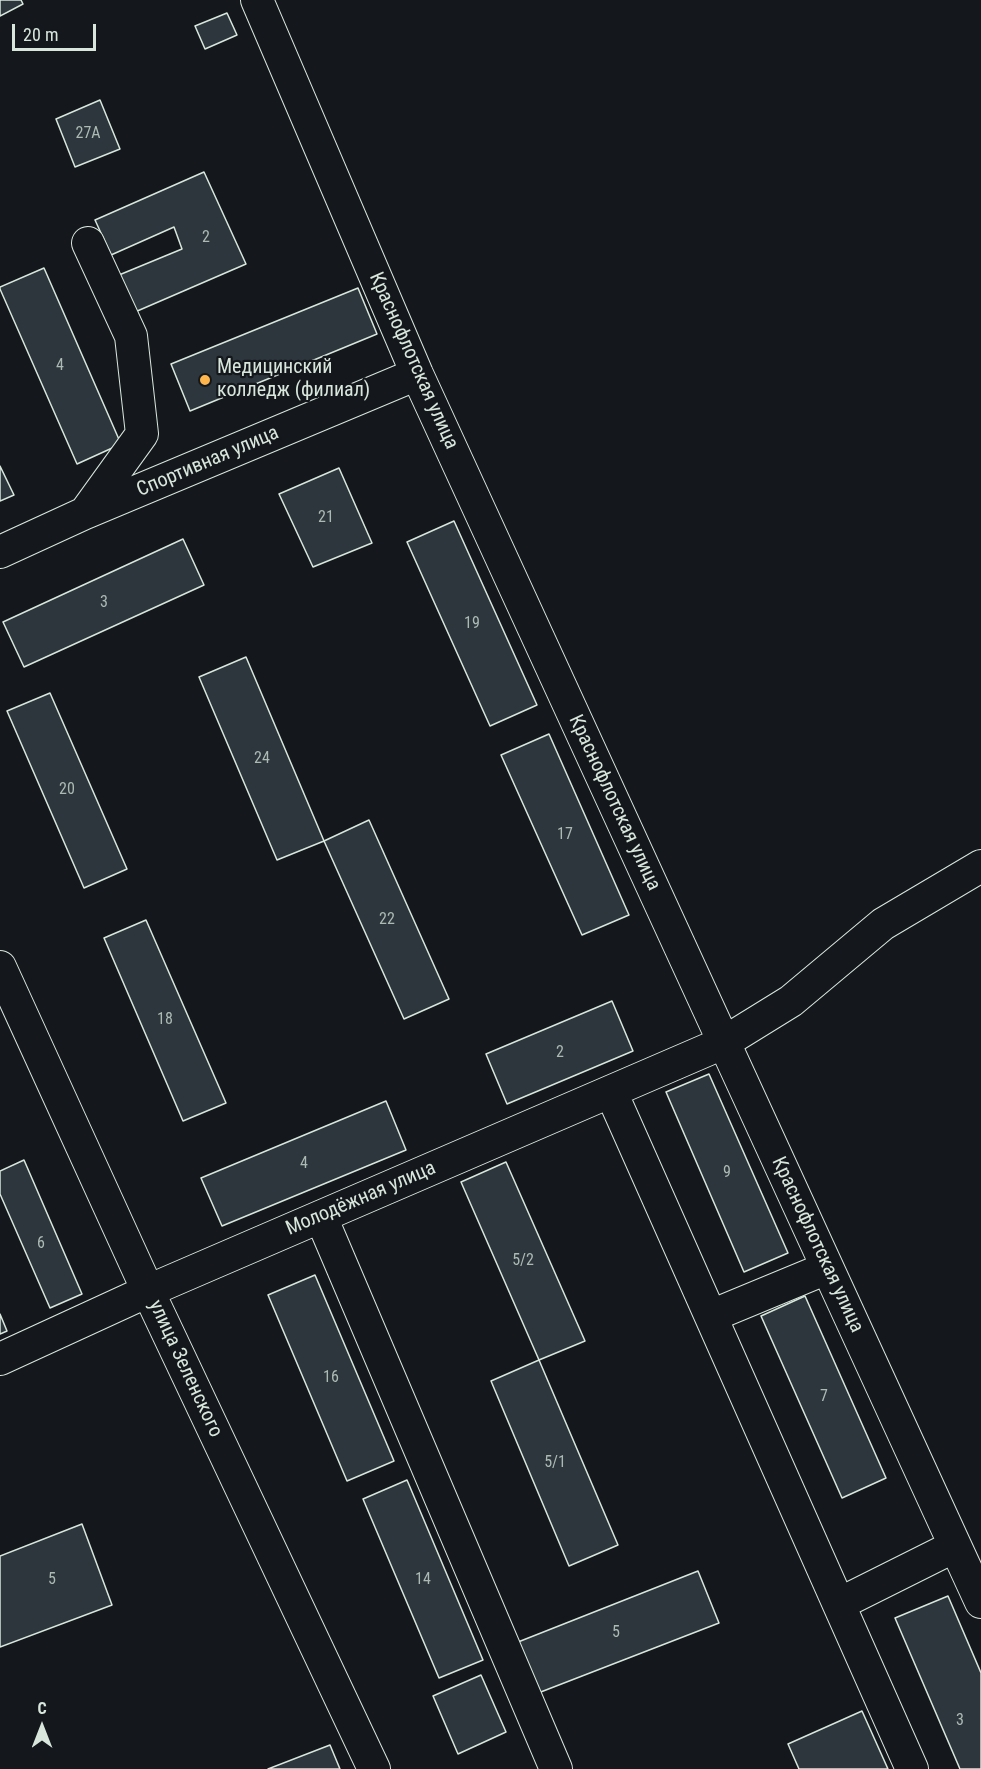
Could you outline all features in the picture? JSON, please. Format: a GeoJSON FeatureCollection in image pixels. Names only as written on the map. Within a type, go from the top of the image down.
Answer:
{"type":"FeatureCollection","features":[{"type":"Feature","properties":{"kind":"street","name":"Краснофлотская улица"},"geometry":{"type":"LineString","coordinates":[[257,0],[417,375],[981,1602]]}},
{"type":"Feature","properties":{"kind":"street"},"geometry":{"type":"LineString","coordinates":[[85,513],[142,434],[131,336],[88,243]]}},
{"type":"Feature","properties":{"kind":"street","name":"Спортивная улица"},"geometry":{"type":"LineString","coordinates":[[0,552],[85,513],[417,375]]}},
{"type":"Feature","properties":{"kind":"street","name":"Молодёжная улица"},"geometry":{"type":"LineString","coordinates":[[0,1359],[148,1291],[723,1043],[791,1001],[883,924],[981,866]]}},
{"type":"Feature","properties":{"kind":"street","name":"улица Зеленского"},"geometry":{"type":"LineString","coordinates":[[0,967],[148,1291],[374,1769]]}},
{"type":"Feature","properties":{"kind":"street"},"geometry":{"type":"LineString","coordinates":[[611,1092],[912,1769]]}},
{"type":"Feature","properties":{"kind":"street"},"geometry":{"type":"LineString","coordinates":[[321,1216],[556,1769]]}},
{"type":"Feature","properties":{"kind":"street"},"geometry":{"type":"LineString","coordinates":[[711,1317],[827,1268]]}},
{"type":"Feature","properties":{"kind":"street"},"geometry":{"type":"LineString","coordinates":[[839,1604],[955,1546]]}},
{"type":"Feature","properties":{"kind":"building"},"geometry":{"type":"Polygon","coordinates":[[[0,0],[21,0],[23,4],[0,16],[0,0]]]}},
{"type":"Feature","properties":{"kind":"building"},"geometry":{"type":"Polygon","coordinates":[[[227,13],[237,35],[205,49],[195,26],[227,13]]]}},
{"type":"Feature","properties":{"kind":"building"},"geometry":{"type":"Polygon","coordinates":[[[100,100],[120,149],[75,167],[56,119],[100,100]]]}},
{"type":"Feature","properties":{"kind":"building"},"geometry":{"type":"Polygon","coordinates":[[[204,172],[246,264],[135,312],[119,275],[182,249],[174,227],[111,255],[95,220],[204,172]]]}},
{"type":"Feature","properties":{"kind":"building"},"geometry":{"type":"Polygon","coordinates":[[[44,268],[121,444],[77,464],[0,289],[0,287],[44,268]]]}},
{"type":"Feature","properties":{"kind":"building"},"geometry":{"type":"Polygon","coordinates":[[[358,288],[377,334],[190,411],[171,364],[358,288]]]}},
{"type":"Feature","properties":{"kind":"building"},"geometry":{"type":"Polygon","coordinates":[[[0,466],[14,495],[0,501],[0,466]]]}},
{"type":"Feature","properties":{"kind":"building"},"geometry":{"type":"Polygon","coordinates":[[[339,468],[372,543],[313,567],[279,494],[339,468]]]}},
{"type":"Feature","properties":{"kind":"building"},"geometry":{"type":"Polygon","coordinates":[[[454,521],[537,705],[490,726],[407,542],[454,521]]]}},
{"type":"Feature","properties":{"kind":"building"},"geometry":{"type":"Polygon","coordinates":[[[183,539],[204,585],[24,667],[3,622],[183,539]]]}},
{"type":"Feature","properties":{"kind":"building"},"geometry":{"type":"Polygon","coordinates":[[[246,657],[324,841],[277,860],[199,677],[246,657]]]}},
{"type":"Feature","properties":{"kind":"building"},"geometry":{"type":"Polygon","coordinates":[[[50,693],[127,869],[84,888],[7,711],[50,693]]]}},
{"type":"Feature","properties":{"kind":"building"},"geometry":{"type":"Polygon","coordinates":[[[549,734],[629,915],[582,935],[501,755],[549,734]]]}},
{"type":"Feature","properties":{"kind":"building"},"geometry":{"type":"Polygon","coordinates":[[[369,820],[449,999],[404,1019],[324,841],[369,820]]]}},
{"type":"Feature","properties":{"kind":"building"},"geometry":{"type":"Polygon","coordinates":[[[146,920],[226,1103],[183,1121],[104,938],[146,920]]]}},
{"type":"Feature","properties":{"kind":"building"},"geometry":{"type":"Polygon","coordinates":[[[612,1001],[633,1051],[507,1104],[486,1054],[612,1001]]]}},
{"type":"Feature","properties":{"kind":"building"},"geometry":{"type":"Polygon","coordinates":[[[709,1074],[788,1253],[744,1272],[666,1092],[709,1074]]]}},
{"type":"Feature","properties":{"kind":"building"},"geometry":{"type":"Polygon","coordinates":[[[386,1101],[406,1150],[222,1226],[201,1178],[386,1101]]]}},
{"type":"Feature","properties":{"kind":"building"},"geometry":{"type":"Polygon","coordinates":[[[24,1160],[82,1294],[50,1308],[0,1194],[0,1171],[24,1160]]]}},
{"type":"Feature","properties":{"kind":"building"},"geometry":{"type":"Polygon","coordinates":[[[506,1162],[585,1341],[539,1360],[461,1182],[506,1162]]]}},
{"type":"Feature","properties":{"kind":"building"},"geometry":{"type":"Polygon","coordinates":[[[315,1275],[394,1461],[347,1481],[268,1295],[315,1275]]]}},
{"type":"Feature","properties":{"kind":"building"},"geometry":{"type":"Polygon","coordinates":[[[805,1296],[886,1478],[842,1498],[761,1316],[805,1296]]]}},
{"type":"Feature","properties":{"kind":"building"},"geometry":{"type":"Polygon","coordinates":[[[0,1314],[7,1331],[0,1334],[0,1314]]]}},
{"type":"Feature","properties":{"kind":"building"},"geometry":{"type":"Polygon","coordinates":[[[539,1360],[618,1545],[569,1566],[491,1381],[539,1360]]]}},
{"type":"Feature","properties":{"kind":"building"},"geometry":{"type":"Polygon","coordinates":[[[407,1480],[483,1660],[439,1678],[363,1499],[407,1480]]]}},
{"type":"Feature","properties":{"kind":"building"},"geometry":{"type":"Polygon","coordinates":[[[82,1524],[112,1605],[0,1647],[0,1556],[82,1524]]]}},
{"type":"Feature","properties":{"kind":"building"},"geometry":{"type":"Polygon","coordinates":[[[698,1571],[719,1623],[533,1695],[513,1644],[698,1571]]]}},
{"type":"Feature","properties":{"kind":"building"},"geometry":{"type":"Polygon","coordinates":[[[948,1596],[981,1673],[981,1769],[960,1769],[895,1618],[948,1596]]]}},
{"type":"Feature","properties":{"kind":"building"},"geometry":{"type":"Polygon","coordinates":[[[481,1675],[506,1732],[458,1754],[433,1696],[481,1675]]]}},
{"type":"Feature","properties":{"kind":"building"},"geometry":{"type":"Polygon","coordinates":[[[862,1711],[888,1769],[799,1769],[788,1744],[862,1711]]]}},
{"type":"Feature","properties":{"kind":"building"},"geometry":{"type":"Polygon","coordinates":[[[330,1745],[340,1769],[268,1769],[330,1745]]]}},
{"type":"Feature","properties":{"kind":"place","name":"Медицинский колледж (филиал)"},"geometry":{"type":"Point","coordinates":[205,380]}}]}
